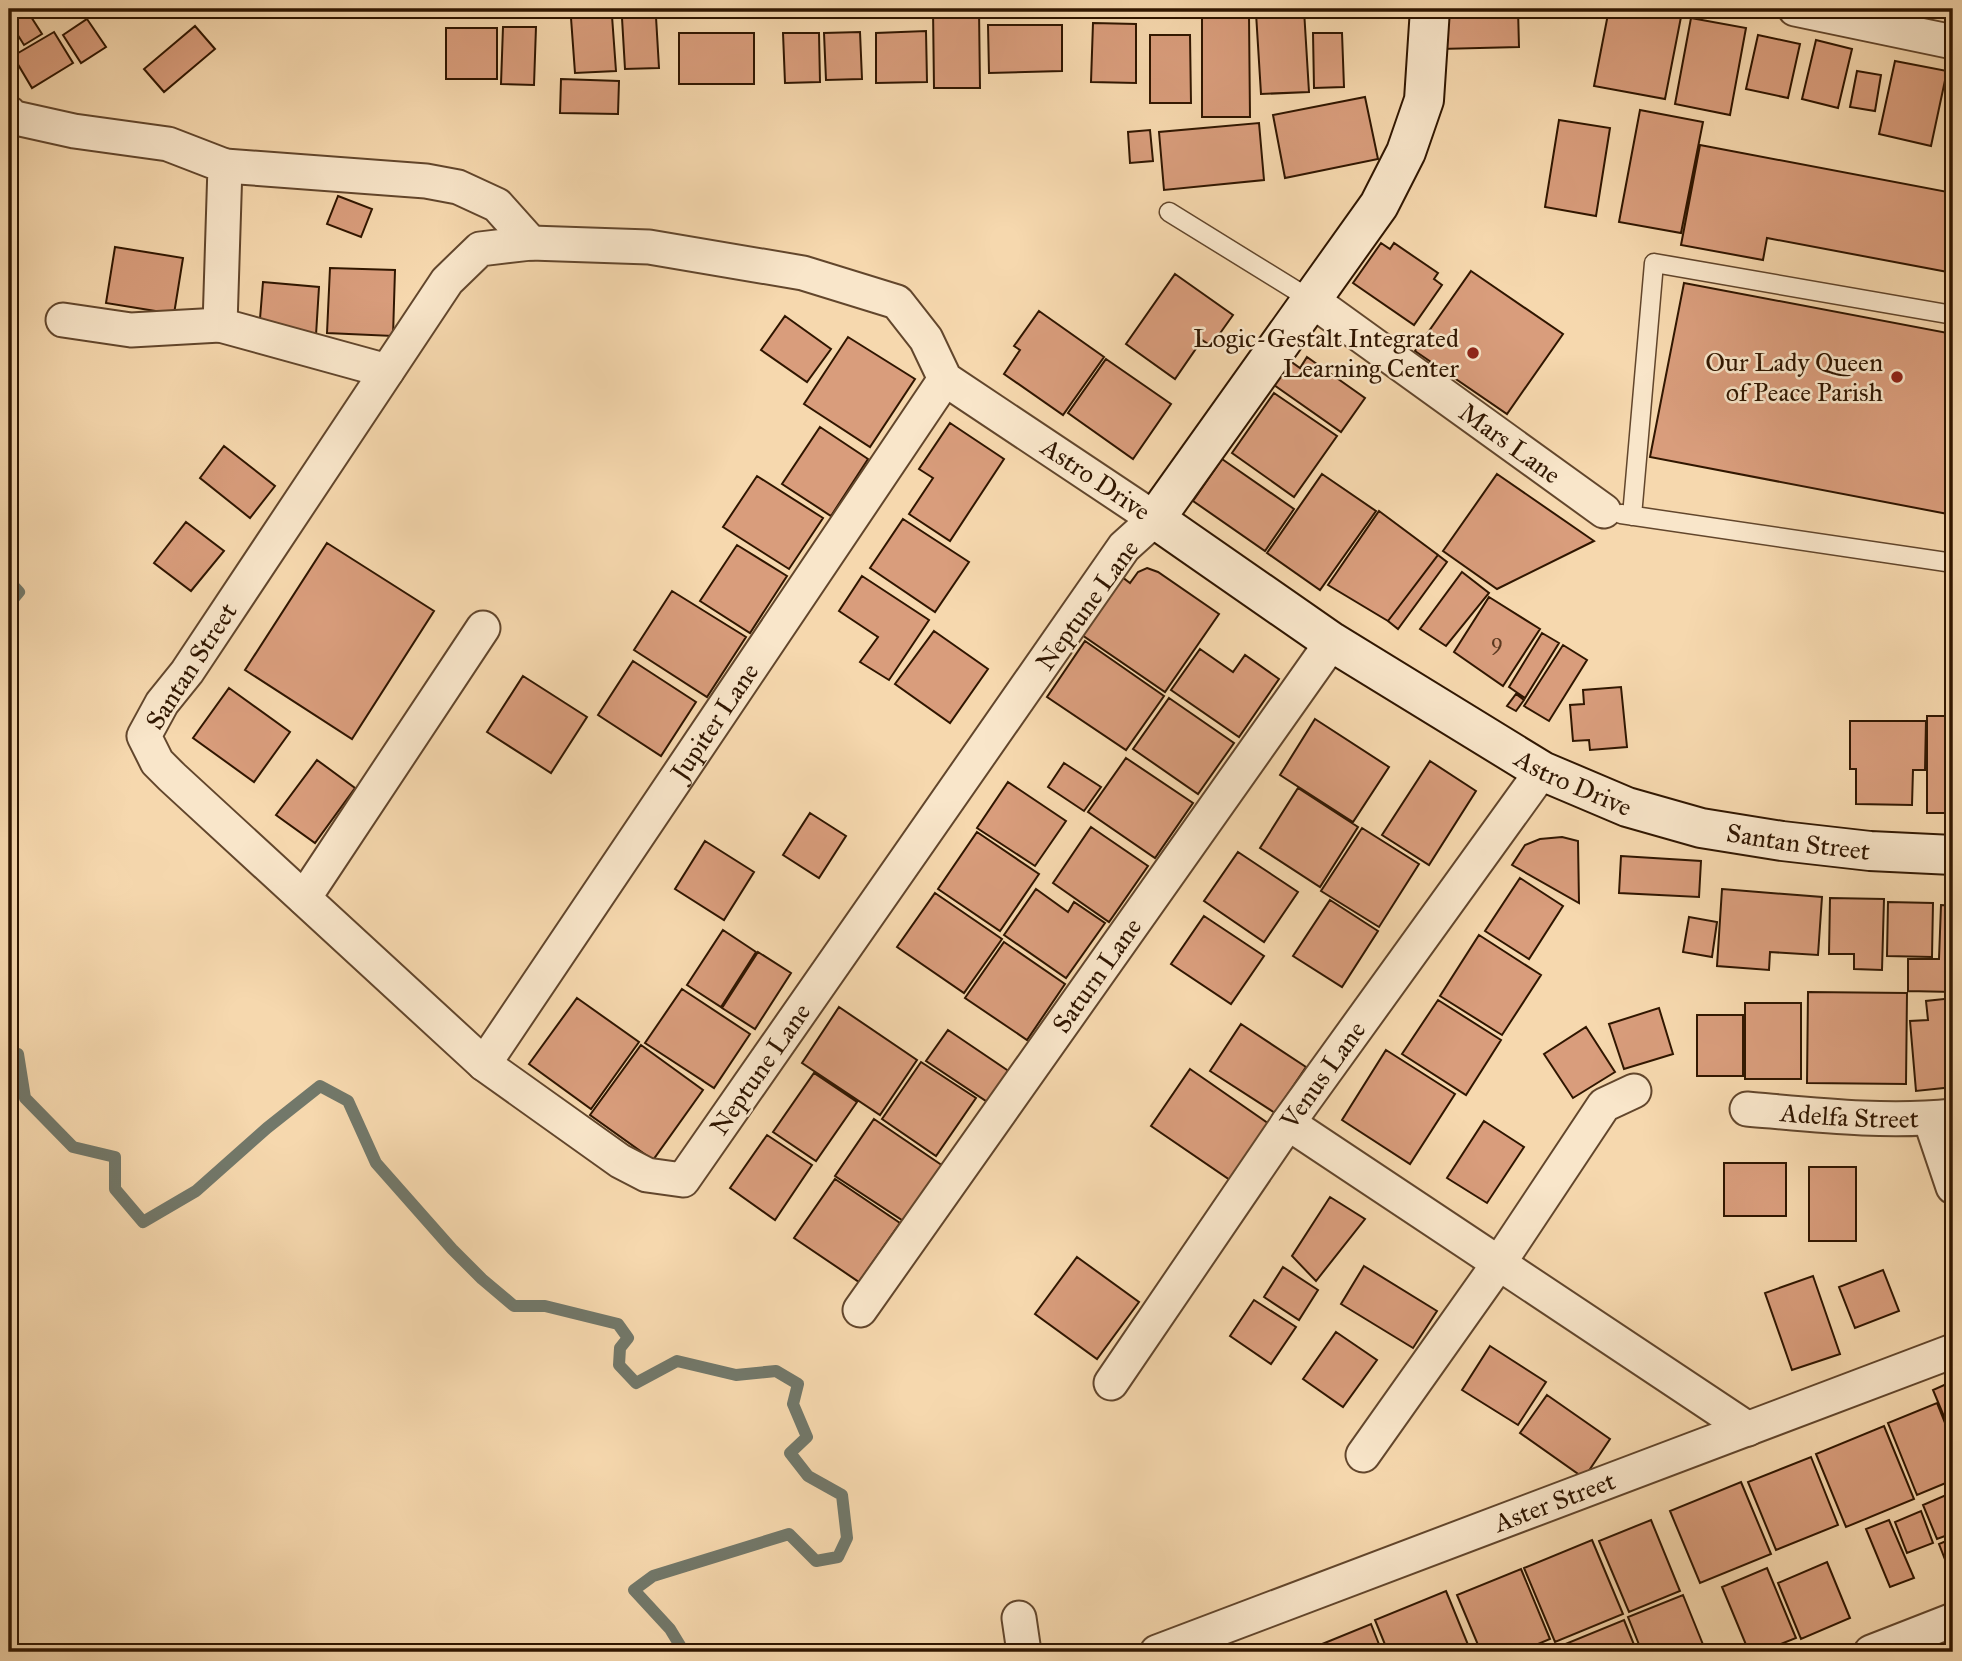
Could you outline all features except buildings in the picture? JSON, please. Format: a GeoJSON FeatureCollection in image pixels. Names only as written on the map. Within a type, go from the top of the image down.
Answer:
{"type":"FeatureCollection","features":[{"type":"Feature","properties":{"kind":"street","name":"Neptune Lane"},"geometry":{"type":"LineString","coordinates":[[683,1180],[1124,547],[1156,519],[1379,205],[1406,152],[1424,100],[1430,9]]}},
{"type":"Feature","properties":{"kind":"street"},"geometry":{"type":"LineString","coordinates":[[1794,9],[1953,42]]}},
{"type":"Feature","properties":{"kind":"street"},"geometry":{"type":"LineString","coordinates":[[9,113],[11,117],[74,131],[168,144],[225,166],[426,181],[458,187],[497,205],[531,243],[649,247],[803,273],[897,302],[926,340],[945,379]]}},
{"type":"Feature","properties":{"kind":"street"},"geometry":{"type":"LineString","coordinates":[[220,325],[225,166]]}},
{"type":"Feature","properties":{"kind":"street","name":"Santan Street"},"geometry":{"type":"LineString","coordinates":[[531,243],[480,249],[447,281],[187,672],[162,703],[145,736],[157,762],[172,777],[484,1064],[620,1161],[647,1175],[683,1180]]}},
{"type":"Feature","properties":{"kind":"street","name":"Mars Lane"},"geometry":{"type":"LineString","coordinates":[[1313,301],[1618,514]]}},
{"type":"Feature","properties":{"kind":"street"},"geometry":{"type":"LineString","coordinates":[[63,320],[131,330],[220,325],[387,371]]}},
{"type":"Feature","properties":{"kind":"street","name":"Astro Drive"},"geometry":{"type":"LineString","coordinates":[[945,379],[1156,519],[1332,642],[1542,771],[1627,807],[1646,812]]}},
{"type":"Feature","properties":{"kind":"street","name":"Jupiter Lane"},"geometry":{"type":"LineString","coordinates":[[484,1064],[945,379]]}},
{"type":"Feature","properties":{"kind":"street"},"geometry":{"type":"LineString","coordinates":[[303,898],[483,628]]}},
{"type":"Feature","properties":{"kind":"street","name":"Saturn Lane"},"geometry":{"type":"LineString","coordinates":[[860,1310],[1332,642]]}},
{"type":"Feature","properties":{"kind":"street","name":"Venus Lane"},"geometry":{"type":"LineString","coordinates":[[1111,1383],[1288,1124],[1542,771]]}},
{"type":"Feature","properties":{"kind":"street","name":"Santan Street"},"geometry":{"type":"LineString","coordinates":[[1646,812],[1701,828],[1782,841],[1870,851],[1953,855]]}},
{"type":"Feature","properties":{"kind":"street"},"geometry":{"type":"LineString","coordinates":[[1363,1455],[1499,1263],[1604,1105],[1634,1091]]}},
{"type":"Feature","properties":{"kind":"street","name":"Adelfa Street"},"geometry":{"type":"LineString","coordinates":[[1747,1109],[1842,1117],[1941,1118]]}},
{"type":"Feature","properties":{"kind":"street"},"geometry":{"type":"LineString","coordinates":[[1941,1118],[1953,1187]]}},
{"type":"Feature","properties":{"kind":"street"},"geometry":{"type":"LineString","coordinates":[[1288,1124],[1748,1429]]}},
{"type":"Feature","properties":{"kind":"street","name":"Aster Street"},"geometry":{"type":"LineString","coordinates":[[1157,1652],[1953,1351]]}},
{"type":"Feature","properties":{"kind":"street"},"geometry":{"type":"LineString","coordinates":[[1019,1618],[1024,1652]]}},
{"type":"Feature","properties":{"kind":"street"},"geometry":{"type":"LineString","coordinates":[[1871,1652],[1953,1620]]}},
{"type":"Feature","properties":{"kind":"lane"},"geometry":{"type":"LineString","coordinates":[[1169,212],[1313,301]]}},
{"type":"Feature","properties":{"kind":"lane"},"geometry":{"type":"LineString","coordinates":[[1953,315],[1654,263],[1618,514],[1953,564]]}},
{"type":"Feature","properties":{"kind":"waterway"},"geometry":{"type":"LineString","coordinates":[[9,581],[19,592],[9,604]]}},
{"type":"Feature","properties":{"kind":"waterway"},"geometry":{"type":"LineString","coordinates":[[9,1055],[18,1054],[25,1098],[73,1147],[115,1157],[115,1189],[143,1222],[196,1191],[267,1128],[320,1086],[348,1101],[376,1163],[452,1249],[514,1306],[545,1306],[618,1324],[628,1338],[620,1348],[619,1365],[636,1383],[677,1361],[736,1375],[776,1371],[798,1384],[793,1404],[807,1437],[790,1453],[808,1476],[842,1495],[847,1538],[838,1557],[816,1561],[789,1534],[653,1576],[634,1590],[670,1629],[684,1652]]}},
{"type":"Feature","properties":{"kind":"place","name":"Logic-Gestalt Integrated Learning Center"},"geometry":{"type":"Point","coordinates":[1473,353]}},
{"type":"Feature","properties":{"kind":"place","name":"Our Lady Queen of Peace Parish"},"geometry":{"type":"Point","coordinates":[1897,377]}}]}
